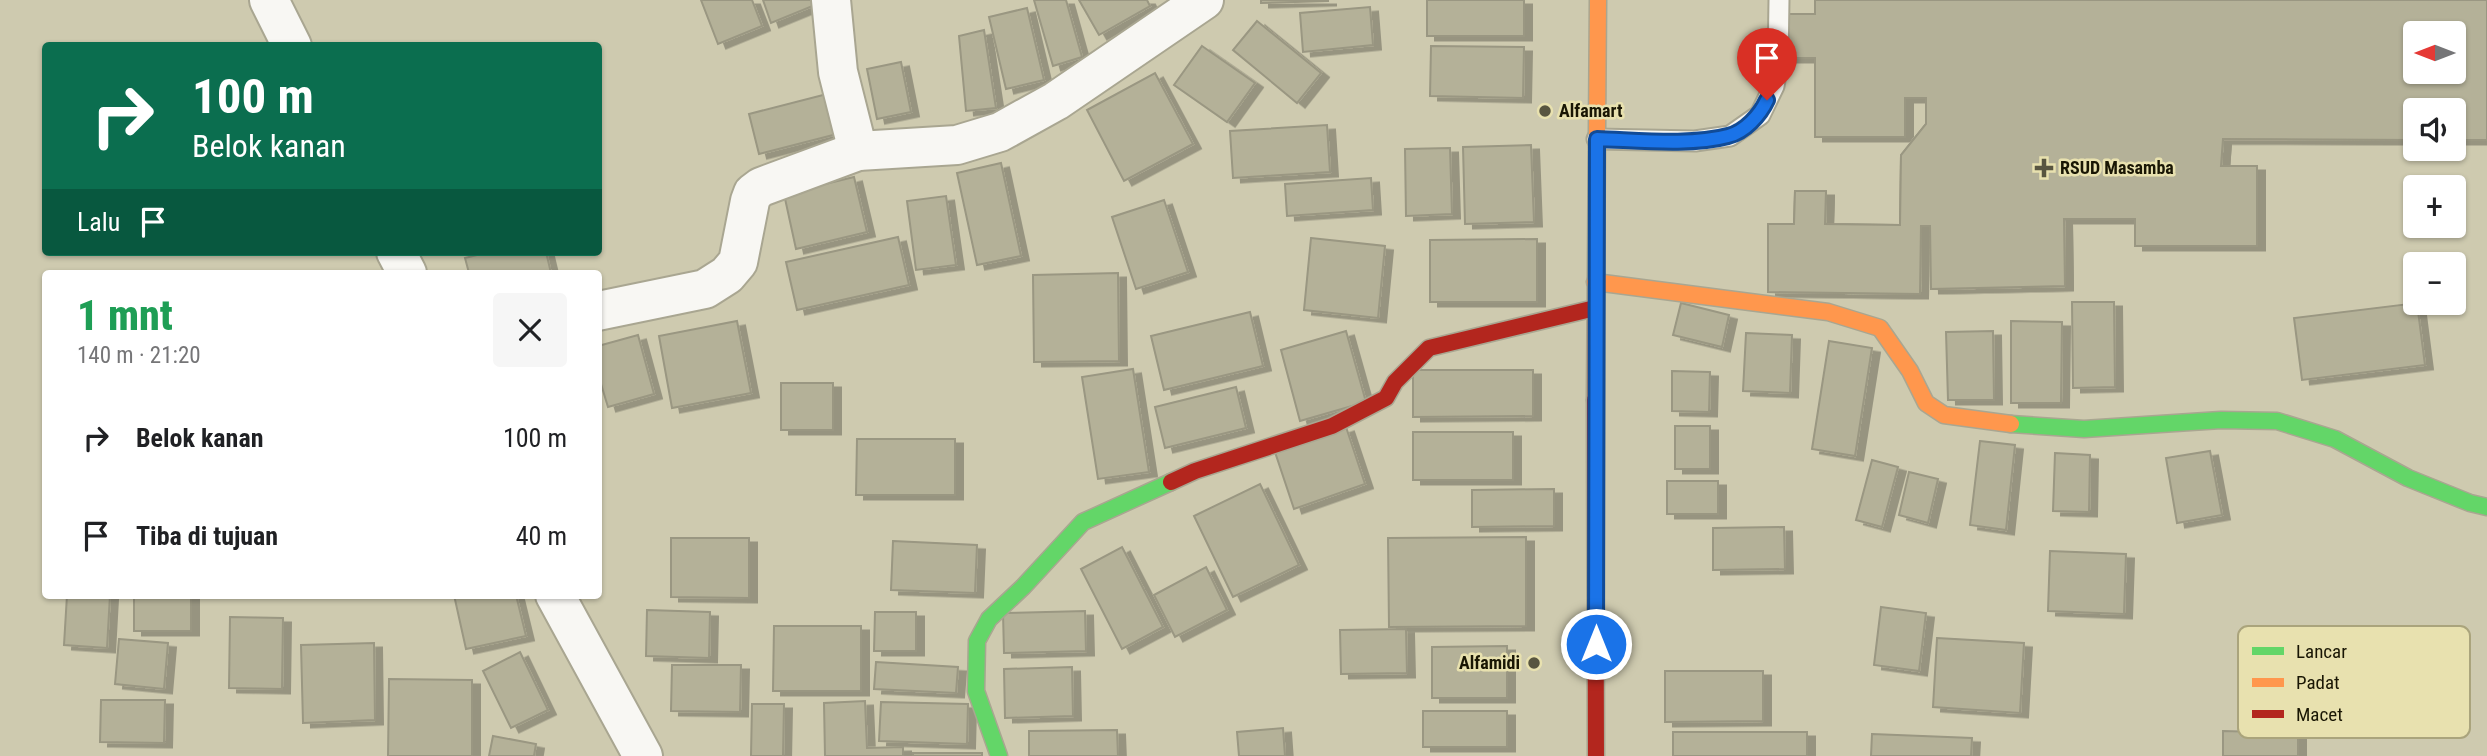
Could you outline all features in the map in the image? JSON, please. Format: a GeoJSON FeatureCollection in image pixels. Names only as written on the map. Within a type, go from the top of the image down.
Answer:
{"type":"FeatureCollection","features":[{"type":"Feature","properties":{"kind":"main road"},"geometry":{"type":"LineString","coordinates":[[1596,756],[1595,282],[1598,0]]}},
{"type":"Feature","properties":{"kind":"main road"},"geometry":{"type":"LineString","coordinates":[[1595,282],[1828,312],[1880,328],[1910,371],[1926,403],[1944,415],[2035,427],[2084,429],[2221,420],[2277,421],[2335,439],[2407,478],[2487,507]]}},
{"type":"Feature","properties":{"kind":"main road"},"geometry":{"type":"LineString","coordinates":[[999,756],[976,691],[977,640],[989,619],[1023,587],[1083,522],[1195,471],[1332,426],[1386,398],[1395,382],[1429,348],[1595,308]]}},
{"type":"Feature","properties":{"kind":"street"},"geometry":{"type":"LineString","coordinates":[[269,0],[290,42]]}},
{"type":"Feature","properties":{"kind":"street"},"geometry":{"type":"LineString","coordinates":[[831,0],[838,72],[858,151]]}},
{"type":"Feature","properties":{"kind":"street"},"geometry":{"type":"LineString","coordinates":[[602,310],[705,289],[727,275],[738,262],[753,193],[761,187],[858,151],[957,145],[1000,132],[1056,101],[1204,0]]}},
{"type":"Feature","properties":{"kind":"street"},"geometry":{"type":"LineString","coordinates":[[557,599],[643,756]]}},
{"type":"Feature","properties":{"kind":"lane"},"geometry":{"type":"LineString","coordinates":[[1597,139],[1695,141],[1730,136],[1760,115],[1774,86],[1779,63],[1779,0]]}},
{"type":"Feature","properties":{"kind":"building"},"geometry":{"type":"Polygon","coordinates":[[[701,0],[752,0],[762,26],[718,44],[701,0]]]}},
{"type":"Feature","properties":{"kind":"building"},"geometry":{"type":"Polygon","coordinates":[[[763,0],[819,0],[820,3],[771,23],[763,0]]]}},
{"type":"Feature","properties":{"kind":"building"},"geometry":{"type":"Polygon","coordinates":[[[1034,0],[1066,0],[1082,57],[1053,66],[1034,0]]]}},
{"type":"Feature","properties":{"kind":"building"},"geometry":{"type":"Polygon","coordinates":[[[1079,0],[1147,0],[1150,6],[1099,35],[1079,0]]]}},
{"type":"Feature","properties":{"kind":"building"},"geometry":{"type":"Polygon","coordinates":[[[1261,0],[1328,0],[1328,1],[1261,3],[1261,0]]]}},
{"type":"Feature","properties":{"kind":"building"},"geometry":{"type":"Polygon","coordinates":[[[1427,0],[1524,0],[1524,36],[1427,36],[1427,0]]]}},
{"type":"Feature","properties":{"kind":"building"},"geometry":{"type":"Polygon","coordinates":[[[1815,0],[1906,0],[1906,13],[2075,13],[2075,0],[2112,0],[2113,103],[2266,104],[2266,77],[2244,76],[2246,0],[2309,0],[2307,78],[2293,78],[2293,105],[2403,105],[2403,140],[2223,139],[2221,166],[2257,166],[2257,246],[2135,246],[2135,219],[2064,219],[2065,286],[1931,289],[1930,226],[1921,226],[1920,294],[1768,292],[1768,224],[1794,224],[1795,191],[1826,191],[1825,224],[1900,225],[1901,155],[1926,124],[1926,98],[1905,98],[1905,137],[1815,137],[1815,58],[1788,58],[1788,14],[1815,14],[1815,0]],[[1906,43],[1906,63],[1927,63],[1928,43],[1906,43]],[[1951,43],[1950,90],[1956,90],[1956,61],[2069,62],[2068,148],[1955,147],[1955,115],[1950,115],[1949,147],[1935,156],[1935,165],[2063,162],[2064,194],[2077,194],[2075,43],[1951,43]],[[2113,139],[2114,194],[2135,194],[2135,166],[2193,166],[2195,139],[2113,139]]]}},
{"type":"Feature","properties":{"kind":"building"},"geometry":{"type":"Polygon","coordinates":[[[1815,0],[2487,0],[2487,140],[2466,140],[2466,98],[2403,98],[2403,140],[2223,139],[2221,166],[2257,166],[2257,246],[2135,246],[2135,219],[2064,219],[2065,286],[1931,289],[1930,226],[1921,226],[1920,294],[1768,292],[1768,224],[1794,224],[1795,191],[1826,191],[1825,224],[1900,225],[1901,155],[1926,124],[1926,98],[1905,98],[1905,137],[1815,137],[1815,58],[1788,58],[1788,14],[1815,14],[1815,0]]]}},
{"type":"Feature","properties":{"kind":"building"},"geometry":{"type":"Polygon","coordinates":[[[2405,0],[2468,0],[2468,83],[2466,21],[2405,21],[2405,0]]]}},
{"type":"Feature","properties":{"kind":"building"},"geometry":{"type":"Polygon","coordinates":[[[1370,7],[1373,45],[1303,52],[1300,13],[1370,7]]]}},
{"type":"Feature","properties":{"kind":"building"},"geometry":{"type":"Polygon","coordinates":[[[1027,8],[1044,80],[1006,89],[989,17],[1027,8]]]}},
{"type":"Feature","properties":{"kind":"building"},"geometry":{"type":"Polygon","coordinates":[[[1257,21],[1321,73],[1297,103],[1233,50],[1257,21]]]}},
{"type":"Feature","properties":{"kind":"building"},"geometry":{"type":"Polygon","coordinates":[[[984,30],[996,108],[966,111],[959,36],[984,30]]]}},
{"type":"Feature","properties":{"kind":"building"},"geometry":{"type":"Polygon","coordinates":[[[1202,46],[1255,83],[1227,122],[1174,85],[1202,46]]]}},
{"type":"Feature","properties":{"kind":"building"},"geometry":{"type":"Polygon","coordinates":[[[1431,46],[1524,47],[1523,98],[1430,96],[1431,46]]]}},
{"type":"Feature","properties":{"kind":"building"},"geometry":{"type":"Polygon","coordinates":[[[901,62],[911,112],[877,119],[867,69],[901,62]]]}},
{"type":"Feature","properties":{"kind":"building"},"geometry":{"type":"Polygon","coordinates":[[[1155,73],[1193,144],[1124,181],[1087,110],[1155,73]]]}},
{"type":"Feature","properties":{"kind":"building"},"geometry":{"type":"Polygon","coordinates":[[[2422,84],[2449,84],[2449,98],[2422,98],[2422,84]]]}},
{"type":"Feature","properties":{"kind":"building"},"geometry":{"type":"Polygon","coordinates":[[[827,94],[837,134],[759,154],[749,114],[827,94]]]}},
{"type":"Feature","properties":{"kind":"building"},"geometry":{"type":"Polygon","coordinates":[[[2466,105],[2487,105],[2487,140],[2466,140],[2466,105]]]}},
{"type":"Feature","properties":{"kind":"building"},"geometry":{"type":"Polygon","coordinates":[[[1327,125],[1330,172],[1233,178],[1230,131],[1327,125]]]}},
{"type":"Feature","properties":{"kind":"building"},"geometry":{"type":"Polygon","coordinates":[[[1531,145],[1534,222],[1465,224],[1463,147],[1531,145]]]}},
{"type":"Feature","properties":{"kind":"building"},"geometry":{"type":"Polygon","coordinates":[[[1450,148],[1452,214],[1406,216],[1405,149],[1450,148]]]}},
{"type":"Feature","properties":{"kind":"building"},"geometry":{"type":"Polygon","coordinates":[[[1001,163],[1021,256],[977,265],[957,173],[1001,163]]]}},
{"type":"Feature","properties":{"kind":"building"},"geometry":{"type":"Polygon","coordinates":[[[854,177],[867,232],[796,249],[784,194],[854,177]]]}},
{"type":"Feature","properties":{"kind":"building"},"geometry":{"type":"Polygon","coordinates":[[[1371,178],[1373,210],[1287,216],[1285,184],[1371,178]]]}},
{"type":"Feature","properties":{"kind":"building"},"geometry":{"type":"Polygon","coordinates":[[[946,196],[956,265],[916,270],[907,201],[946,196]]]}},
{"type":"Feature","properties":{"kind":"building"},"geometry":{"type":"Polygon","coordinates":[[[1164,200],[1188,272],[1136,289],[1112,217],[1164,200]]]}},
{"type":"Feature","properties":{"kind":"building"},"geometry":{"type":"Polygon","coordinates":[[[898,237],[909,285],[797,310],[786,262],[898,237]]]}},
{"type":"Feature","properties":{"kind":"building"},"geometry":{"type":"Polygon","coordinates":[[[1311,238],[1385,246],[1378,318],[1304,310],[1311,238]]]}},
{"type":"Feature","properties":{"kind":"building"},"geometry":{"type":"Polygon","coordinates":[[[1537,239],[1537,302],[1430,302],[1430,240],[1537,239]]]}},
{"type":"Feature","properties":{"kind":"building"},"geometry":{"type":"Polygon","coordinates":[[[547,256],[550,270],[468,270],[465,258],[547,256]]]}},
{"type":"Feature","properties":{"kind":"building"},"geometry":{"type":"Polygon","coordinates":[[[1118,273],[1119,361],[1034,362],[1033,275],[1118,273]]]}},
{"type":"Feature","properties":{"kind":"building"},"geometry":{"type":"Polygon","coordinates":[[[2072,302],[2114,302],[2115,387],[2073,388],[2072,302]]]}},
{"type":"Feature","properties":{"kind":"building"},"geometry":{"type":"Polygon","coordinates":[[[1681,303],[1729,315],[1722,347],[1673,335],[1681,303]]]}},
{"type":"Feature","properties":{"kind":"building"},"geometry":{"type":"Polygon","coordinates":[[[2403,305],[2403,315],[2419,315],[2425,365],[2302,380],[2294,318],[2403,305]]]}},
{"type":"Feature","properties":{"kind":"building"},"geometry":{"type":"Polygon","coordinates":[[[1250,312],[1263,366],[1164,390],[1151,336],[1250,312]]]}},
{"type":"Feature","properties":{"kind":"building"},"geometry":{"type":"Polygon","coordinates":[[[737,321],[751,393],[672,408],[659,336],[737,321]]]}},
{"type":"Feature","properties":{"kind":"building"},"geometry":{"type":"Polygon","coordinates":[[[2011,321],[2062,322],[2061,403],[2011,403],[2011,321]]]}},
{"type":"Feature","properties":{"kind":"building"},"geometry":{"type":"Polygon","coordinates":[[[1346,331],[1366,402],[1300,421],[1281,350],[1346,331]]]}},
{"type":"Feature","properties":{"kind":"building"},"geometry":{"type":"Polygon","coordinates":[[[1993,331],[1994,400],[1948,400],[1946,332],[1993,331]]]}},
{"type":"Feature","properties":{"kind":"building"},"geometry":{"type":"Polygon","coordinates":[[[1746,333],[1792,335],[1790,393],[1743,391],[1746,333]]]}},
{"type":"Feature","properties":{"kind":"building"},"geometry":{"type":"Polygon","coordinates":[[[638,335],[654,394],[608,407],[602,387],[602,345],[638,335]]]}},
{"type":"Feature","properties":{"kind":"building"},"geometry":{"type":"Polygon","coordinates":[[[1829,341],[1872,348],[1855,456],[1812,449],[1829,341]]]}},
{"type":"Feature","properties":{"kind":"building"},"geometry":{"type":"Polygon","coordinates":[[[1133,369],[1149,472],[1098,479],[1082,377],[1133,369]]]}},
{"type":"Feature","properties":{"kind":"building"},"geometry":{"type":"Polygon","coordinates":[[[1413,370],[1533,370],[1533,416],[1413,417],[1413,370]]]}},
{"type":"Feature","properties":{"kind":"building"},"geometry":{"type":"Polygon","coordinates":[[[1672,371],[1710,372],[1709,412],[1672,411],[1672,371]]]}},
{"type":"Feature","properties":{"kind":"building"},"geometry":{"type":"Polygon","coordinates":[[[781,383],[833,383],[833,430],[781,430],[781,383]]]}},
{"type":"Feature","properties":{"kind":"building"},"geometry":{"type":"Polygon","coordinates":[[[1236,387],[1246,428],[1165,448],[1155,407],[1236,387]]]}},
{"type":"Feature","properties":{"kind":"building"},"geometry":{"type":"Polygon","coordinates":[[[1675,426],[1710,426],[1710,469],[1675,469],[1675,426]]]}},
{"type":"Feature","properties":{"kind":"building"},"geometry":{"type":"Polygon","coordinates":[[[1346,427],[1365,484],[1294,509],[1275,452],[1346,427]]]}},
{"type":"Feature","properties":{"kind":"building"},"geometry":{"type":"Polygon","coordinates":[[[1413,432],[1513,432],[1513,480],[1413,480],[1413,432]]]}},
{"type":"Feature","properties":{"kind":"building"},"geometry":{"type":"Polygon","coordinates":[[[857,439],[955,439],[955,495],[856,495],[857,439]]]}},
{"type":"Feature","properties":{"kind":"building"},"geometry":{"type":"Polygon","coordinates":[[[1980,441],[2015,445],[2006,530],[1970,525],[1980,441]]]}},
{"type":"Feature","properties":{"kind":"building"},"geometry":{"type":"Polygon","coordinates":[[[2210,451],[2222,515],[2177,523],[2166,458],[2210,451]]]}},
{"type":"Feature","properties":{"kind":"building"},"geometry":{"type":"Polygon","coordinates":[[[2055,453],[2090,455],[2089,512],[2053,511],[2055,453]]]}},
{"type":"Feature","properties":{"kind":"building"},"geometry":{"type":"Polygon","coordinates":[[[1872,460],[1898,467],[1882,527],[1856,520],[1872,460]]]}},
{"type":"Feature","properties":{"kind":"building"},"geometry":{"type":"Polygon","coordinates":[[[1909,472],[1938,479],[1928,523],[1899,515],[1909,472]]]}},
{"type":"Feature","properties":{"kind":"building"},"geometry":{"type":"Polygon","coordinates":[[[1667,481],[1718,481],[1718,514],[1667,514],[1667,481]]]}},
{"type":"Feature","properties":{"kind":"building"},"geometry":{"type":"Polygon","coordinates":[[[1260,484],[1299,565],[1233,597],[1194,516],[1260,484]]]}},
{"type":"Feature","properties":{"kind":"building"},"geometry":{"type":"Polygon","coordinates":[[[1554,489],[1554,526],[1472,527],[1472,490],[1554,489]]]}},
{"type":"Feature","properties":{"kind":"building"},"geometry":{"type":"Polygon","coordinates":[[[1784,527],[1785,569],[1713,570],[1713,528],[1784,527]]]}},
{"type":"Feature","properties":{"kind":"building"},"geometry":{"type":"Polygon","coordinates":[[[1526,537],[1526,626],[1389,627],[1388,538],[1526,537]]]}},
{"type":"Feature","properties":{"kind":"building"},"geometry":{"type":"Polygon","coordinates":[[[671,538],[749,538],[749,598],[671,597],[671,538]]]}},
{"type":"Feature","properties":{"kind":"building"},"geometry":{"type":"Polygon","coordinates":[[[893,541],[977,545],[975,593],[891,590],[893,541]]]}},
{"type":"Feature","properties":{"kind":"building"},"geometry":{"type":"Polygon","coordinates":[[[1122,547],[1163,627],[1122,649],[1081,569],[1122,547]]]}},
{"type":"Feature","properties":{"kind":"building"},"geometry":{"type":"Polygon","coordinates":[[[2050,551],[2126,554],[2124,614],[2048,611],[2050,551]]]}},
{"type":"Feature","properties":{"kind":"building"},"geometry":{"type":"Polygon","coordinates":[[[1206,567],[1227,610],[1175,637],[1154,595],[1206,567]]]}},
{"type":"Feature","properties":{"kind":"building"},"geometry":{"type":"Polygon","coordinates":[[[67,599],[110,599],[107,648],[64,645],[67,599]]]}},
{"type":"Feature","properties":{"kind":"building"},"geometry":{"type":"Polygon","coordinates":[[[134,599],[191,599],[191,631],[134,631],[134,599]]]}},
{"type":"Feature","properties":{"kind":"building"},"geometry":{"type":"Polygon","coordinates":[[[455,599],[517,599],[526,636],[466,649],[455,599]]]}},
{"type":"Feature","properties":{"kind":"building"},"geometry":{"type":"Polygon","coordinates":[[[1881,607],[1926,613],[1919,671],[1874,665],[1881,607]]]}},
{"type":"Feature","properties":{"kind":"building"},"geometry":{"type":"Polygon","coordinates":[[[647,610],[710,612],[709,658],[646,656],[647,610]]]}},
{"type":"Feature","properties":{"kind":"building"},"geometry":{"type":"Polygon","coordinates":[[[1085,611],[1086,651],[1004,653],[1003,613],[1085,611]]]}},
{"type":"Feature","properties":{"kind":"building"},"geometry":{"type":"Polygon","coordinates":[[[875,612],[916,612],[916,651],[874,651],[875,612]]]}},
{"type":"Feature","properties":{"kind":"building"},"geometry":{"type":"Polygon","coordinates":[[[230,617],[283,618],[282,689],[229,688],[230,617]]]}},
{"type":"Feature","properties":{"kind":"building"},"geometry":{"type":"Polygon","coordinates":[[[774,626],[861,626],[861,691],[773,691],[774,626]]]}},
{"type":"Feature","properties":{"kind":"building"},"geometry":{"type":"Polygon","coordinates":[[[1406,629],[1407,673],[1341,674],[1340,630],[1406,629]]]}},
{"type":"Feature","properties":{"kind":"building"},"geometry":{"type":"Polygon","coordinates":[[[1937,638],[2024,643],[2020,713],[1933,707],[1937,638]]]}},
{"type":"Feature","properties":{"kind":"building"},"geometry":{"type":"Polygon","coordinates":[[[119,639],[168,643],[164,689],[115,684],[119,639]]]}},
{"type":"Feature","properties":{"kind":"building"},"geometry":{"type":"Polygon","coordinates":[[[374,643],[375,720],[303,723],[301,645],[374,643]]]}},
{"type":"Feature","properties":{"kind":"building"},"geometry":{"type":"Polygon","coordinates":[[[1507,646],[1507,698],[1432,698],[1432,647],[1507,646]]]}},
{"type":"Feature","properties":{"kind":"building"},"geometry":{"type":"Polygon","coordinates":[[[520,652],[548,710],[511,728],[483,671],[520,652]]]}},
{"type":"Feature","properties":{"kind":"building"},"geometry":{"type":"Polygon","coordinates":[[[876,662],[958,667],[956,693],[874,689],[876,662]]]}},
{"type":"Feature","properties":{"kind":"building"},"geometry":{"type":"Polygon","coordinates":[[[672,665],[741,665],[740,712],[671,711],[672,665]]]}},
{"type":"Feature","properties":{"kind":"building"},"geometry":{"type":"Polygon","coordinates":[[[1072,667],[1073,716],[1005,718],[1004,669],[1072,667]]]}},
{"type":"Feature","properties":{"kind":"building"},"geometry":{"type":"Polygon","coordinates":[[[1665,671],[1763,671],[1763,721],[1665,722],[1665,671]]]}},
{"type":"Feature","properties":{"kind":"building"},"geometry":{"type":"Polygon","coordinates":[[[389,679],[472,680],[472,756],[388,756],[389,679]]]}},
{"type":"Feature","properties":{"kind":"building"},"geometry":{"type":"Polygon","coordinates":[[[101,700],[165,700],[164,743],[100,742],[101,700]]]}},
{"type":"Feature","properties":{"kind":"building"},"geometry":{"type":"Polygon","coordinates":[[[865,701],[867,748],[903,747],[903,756],[825,756],[824,703],[865,701]]]}},
{"type":"Feature","properties":{"kind":"building"},"geometry":{"type":"Polygon","coordinates":[[[881,702],[968,704],[967,744],[879,741],[881,702]]]}},
{"type":"Feature","properties":{"kind":"building"},"geometry":{"type":"Polygon","coordinates":[[[752,704],[784,704],[783,756],[751,756],[752,704]]]}},
{"type":"Feature","properties":{"kind":"building"},"geometry":{"type":"Polygon","coordinates":[[[1423,711],[1507,711],[1507,747],[1423,747],[1423,711]]]}},
{"type":"Feature","properties":{"kind":"building"},"geometry":{"type":"Polygon","coordinates":[[[1283,728],[1285,756],[1239,756],[1237,732],[1283,728]]]}},
{"type":"Feature","properties":{"kind":"building"},"geometry":{"type":"Polygon","coordinates":[[[1117,730],[1118,756],[1029,756],[1029,731],[1117,730]]]}},
{"type":"Feature","properties":{"kind":"building"},"geometry":{"type":"Polygon","coordinates":[[[2223,731],[2238,731],[2238,738],[2298,738],[2298,756],[2223,756],[2223,731]]]}},
{"type":"Feature","properties":{"kind":"building"},"geometry":{"type":"Polygon","coordinates":[[[1673,732],[1807,732],[1807,756],[1673,756],[1673,732]]]}},
{"type":"Feature","properties":{"kind":"building"},"geometry":{"type":"Polygon","coordinates":[[[1872,734],[1972,738],[1971,756],[1871,756],[1872,734]]]}},
{"type":"Feature","properties":{"kind":"building"},"geometry":{"type":"Polygon","coordinates":[[[493,736],[536,744],[534,756],[489,756],[493,736]]]}},
{"type":"Feature","properties":{"kind":"building"},"geometry":{"type":"Polygon","coordinates":[[[913,753],[982,753],[982,756],[913,756],[913,753]]]}},
{"type":"Feature","properties":{"kind":"traffic: fast"},"geometry":{"type":"LineString","coordinates":[[2011,424],[2084,429],[2221,420],[2277,421],[2335,439],[2408,478],[2470,503],[2487,507]]}},
{"type":"Feature","properties":{"kind":"traffic: fast"},"geometry":{"type":"LineString","coordinates":[[999,756],[976,691],[977,641],[989,619],[1023,587],[1083,522],[1171,482]]}},
{"type":"Feature","properties":{"kind":"traffic: slow"},"geometry":{"type":"LineString","coordinates":[[1595,400],[1598,0]]}},
{"type":"Feature","properties":{"kind":"traffic: slow"},"geometry":{"type":"LineString","coordinates":[[1595,282],[1828,312],[1880,328],[1910,371],[1926,403],[1944,415],[2011,424]]}},
{"type":"Feature","properties":{"kind":"traffic: jam"},"geometry":{"type":"LineString","coordinates":[[1171,482],[1195,471],[1332,426],[1386,398],[1395,382],[1429,348],[1595,308]]}},
{"type":"Feature","properties":{"kind":"traffic: jam"},"geometry":{"type":"LineString","coordinates":[[1595,400],[1596,756]]}},
{"type":"Feature","properties":{"kind":"place","name":"Alfamart"},"geometry":{"type":"Point","coordinates":[1545,111]}},
{"type":"Feature","properties":{"kind":"place","name":"RSUD Masamba"},"geometry":{"type":"Point","coordinates":[2044,168]}},
{"type":"Feature","properties":{"kind":"place","name":"Alfamidi"},"geometry":{"type":"Point","coordinates":[1534,663]}},
{"type":"Feature","properties":{"kind":"route"},"geometry":{"type":"LineString","coordinates":[[1596,644],[1597,139],[1695,141],[1730,136],[1760,115],[1767,100]]}}]}
